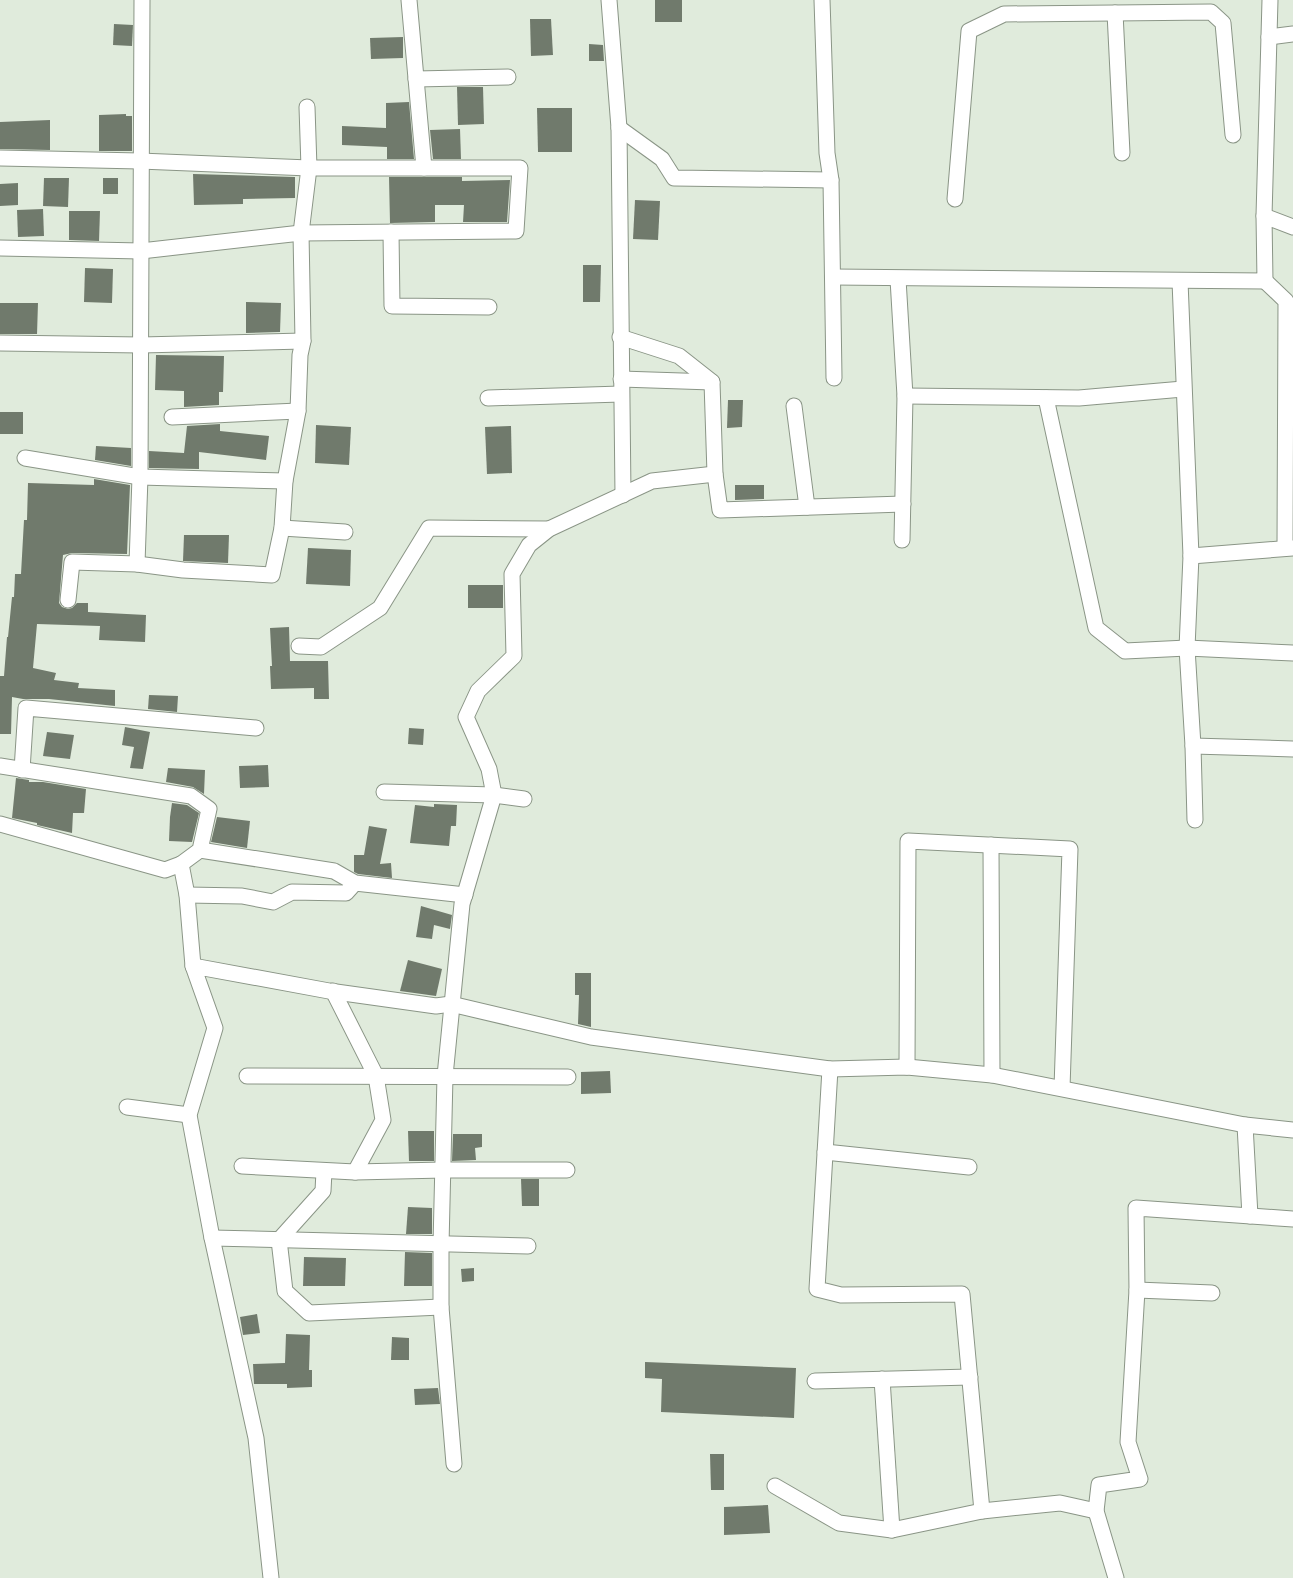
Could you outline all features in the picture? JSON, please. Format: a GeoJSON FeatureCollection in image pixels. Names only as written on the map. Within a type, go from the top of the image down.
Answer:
{"type":"FeatureCollection","features":[{"type":"Feature","properties":{"kind":"street"},"geometry":{"type":"LineString","coordinates":[[137,564],[140,477],[142,0]]}},
{"type":"Feature","properties":{"kind":"street"},"geometry":{"type":"LineString","coordinates":[[409,0],[424,168]]}},
{"type":"Feature","properties":{"kind":"street"},"geometry":{"type":"LineString","coordinates":[[609,0],[618,128],[623,495]]}},
{"type":"Feature","properties":{"kind":"street"},"geometry":{"type":"LineString","coordinates":[[822,0],[827,153],[831,180],[834,378]]}},
{"type":"Feature","properties":{"kind":"street"},"geometry":{"type":"LineString","coordinates":[[1265,281],[1264,216],[1270,0]]}},
{"type":"Feature","properties":{"kind":"street"},"geometry":{"type":"LineString","coordinates":[[955,199],[969,31],[1004,7],[1115,13],[1211,12],[1223,23],[1233,135]]}},
{"type":"Feature","properties":{"kind":"street"},"geometry":{"type":"LineString","coordinates":[[1115,13],[1122,152]]}},
{"type":"Feature","properties":{"kind":"street"},"geometry":{"type":"LineString","coordinates":[[1269,37],[1293,34]]}},
{"type":"Feature","properties":{"kind":"street"},"geometry":{"type":"LineString","coordinates":[[416,78],[508,77]]}},
{"type":"Feature","properties":{"kind":"street"},"geometry":{"type":"LineString","coordinates":[[68,600],[72,562],[137,564],[183,570],[272,575],[282,528],[285,482],[298,411],[300,355],[303,341],[302,233],[309,168],[307,107]]}},
{"type":"Feature","properties":{"kind":"street"},"geometry":{"type":"LineString","coordinates":[[618,128],[662,159],[674,178],[831,180]]}},
{"type":"Feature","properties":{"kind":"street"},"geometry":{"type":"LineString","coordinates":[[0,158],[140,161],[309,168],[520,168],[516,231],[302,233],[141,251],[0,248]]}},
{"type":"Feature","properties":{"kind":"street"},"geometry":{"type":"LineString","coordinates":[[1264,216],[1293,227]]}},
{"type":"Feature","properties":{"kind":"street"},"geometry":{"type":"LineString","coordinates":[[391,232],[392,306],[489,307]]}},
{"type":"Feature","properties":{"kind":"street"},"geometry":{"type":"LineString","coordinates":[[833,277],[1265,281],[1286,301],[1290,403],[1289,548],[1191,556]]}},
{"type":"Feature","properties":{"kind":"street"},"geometry":{"type":"LineString","coordinates":[[898,279],[905,396],[902,540]]}},
{"type":"Feature","properties":{"kind":"street"},"geometry":{"type":"LineString","coordinates":[[1180,281],[1191,556],[1187,648],[1196,820]]}},
{"type":"Feature","properties":{"kind":"street"},"geometry":{"type":"LineString","coordinates":[[620,337],[679,356],[712,382],[715,474],[720,510],[903,504]]}},
{"type":"Feature","properties":{"kind":"street"},"geometry":{"type":"LineString","coordinates":[[0,343],[141,345],[303,341]]}},
{"type":"Feature","properties":{"kind":"street"},"geometry":{"type":"LineString","coordinates":[[488,398],[621,386],[712,382]]}},
{"type":"Feature","properties":{"kind":"street"},"geometry":{"type":"LineString","coordinates":[[905,396],[1079,398],[1183,389]]}},
{"type":"Feature","properties":{"kind":"street"},"geometry":{"type":"LineString","coordinates":[[1046,398],[1096,628],[1125,651],[1187,648],[1293,653]]}},
{"type":"Feature","properties":{"kind":"street"},"geometry":{"type":"LineString","coordinates":[[794,406],[807,507]]}},
{"type":"Feature","properties":{"kind":"street"},"geometry":{"type":"LineString","coordinates":[[172,417],[298,411]]}},
{"type":"Feature","properties":{"kind":"street"},"geometry":{"type":"LineString","coordinates":[[26,458],[140,477],[285,482]]}},
{"type":"Feature","properties":{"kind":"street"},"geometry":{"type":"LineString","coordinates":[[454,1464],[441,1307],[445,1076],[462,904],[494,795],[489,768],[466,717],[478,691],[514,656],[512,574],[529,545],[549,529],[652,481],[715,474]]}},
{"type":"Feature","properties":{"kind":"street"},"geometry":{"type":"LineString","coordinates":[[282,528],[345,532]]}},
{"type":"Feature","properties":{"kind":"street"},"geometry":{"type":"LineString","coordinates":[[299,646],[321,647],[380,608],[429,528],[549,529]]}},
{"type":"Feature","properties":{"kind":"street"},"geometry":{"type":"LineString","coordinates":[[22,770],[26,708],[256,728]]}},
{"type":"Feature","properties":{"kind":"street"},"geometry":{"type":"LineString","coordinates":[[1193,746],[1293,750]]}},
{"type":"Feature","properties":{"kind":"street"},"geometry":{"type":"LineString","coordinates":[[0,766],[191,796],[209,809],[200,850],[181,864],[165,870],[0,824]]}},
{"type":"Feature","properties":{"kind":"street"},"geometry":{"type":"LineString","coordinates":[[384,792],[494,795],[524,799]]}},
{"type":"Feature","properties":{"kind":"street"},"geometry":{"type":"LineString","coordinates":[[907,1067],[908,841],[1070,849],[1062,1088]]}},
{"type":"Feature","properties":{"kind":"street"},"geometry":{"type":"LineString","coordinates":[[991,845],[992,1075]]}},
{"type":"Feature","properties":{"kind":"street"},"geometry":{"type":"LineString","coordinates":[[200,850],[334,871],[354,882],[465,895]]}},
{"type":"Feature","properties":{"kind":"street"},"geometry":{"type":"LineString","coordinates":[[181,864],[187,895],[193,966],[215,1028],[189,1115],[212,1238],[256,1438],[271,1578]]}},
{"type":"Feature","properties":{"kind":"street"},"geometry":{"type":"LineString","coordinates":[[187,895],[242,896],[273,902],[292,892],[346,893],[354,882]]}},
{"type":"Feature","properties":{"kind":"street"},"geometry":{"type":"LineString","coordinates":[[193,966],[334,991],[436,1006],[451,1004],[591,1037],[830,1069],[907,1067],[992,1075],[1245,1125],[1293,1130]]}},
{"type":"Feature","properties":{"kind":"street"},"geometry":{"type":"LineString","coordinates":[[334,991],[376,1076],[383,1120],[355,1172]]}},
{"type":"Feature","properties":{"kind":"street"},"geometry":{"type":"LineString","coordinates":[[830,1069],[817,1289],[841,1295],[962,1294],[982,1511]]}},
{"type":"Feature","properties":{"kind":"street"},"geometry":{"type":"LineString","coordinates":[[247,1076],[568,1077]]}},
{"type":"Feature","properties":{"kind":"street"},"geometry":{"type":"LineString","coordinates":[[127,1107],[189,1115]]}},
{"type":"Feature","properties":{"kind":"street"},"geometry":{"type":"LineString","coordinates":[[1245,1125],[1250,1216]]}},
{"type":"Feature","properties":{"kind":"street"},"geometry":{"type":"LineString","coordinates":[[825,1152],[969,1167]]}},
{"type":"Feature","properties":{"kind":"street"},"geometry":{"type":"LineString","coordinates":[[242,1166],[355,1172],[567,1170]]}},
{"type":"Feature","properties":{"kind":"street"},"geometry":{"type":"LineString","coordinates":[[324,1171],[323,1191],[279,1240],[285,1291],[309,1313],[441,1307]]}},
{"type":"Feature","properties":{"kind":"street"},"geometry":{"type":"LineString","coordinates":[[1116,1578],[1096,1511],[1099,1485],[1140,1479],[1128,1442],[1137,1290],[1136,1208],[1293,1220]]}},
{"type":"Feature","properties":{"kind":"street"},"geometry":{"type":"LineString","coordinates":[[212,1238],[528,1246]]}},
{"type":"Feature","properties":{"kind":"street"},"geometry":{"type":"LineString","coordinates":[[1137,1290],[1212,1293]]}},
{"type":"Feature","properties":{"kind":"street"},"geometry":{"type":"LineString","coordinates":[[815,1381],[970,1377]]}},
{"type":"Feature","properties":{"kind":"street"},"geometry":{"type":"LineString","coordinates":[[882,1379],[892,1530]]}},
{"type":"Feature","properties":{"kind":"street"},"geometry":{"type":"LineString","coordinates":[[775,1486],[839,1523],[892,1530],[982,1511],[1060,1504],[1096,1511]]}},
{"type":"Feature","properties":{"kind":"building"},"geometry":{"type":"Polygon","coordinates":[[[655,0],[682,0],[682,22],[655,22],[655,0]]]}},
{"type":"Feature","properties":{"kind":"building"},"geometry":{"type":"Polygon","coordinates":[[[530,19],[551,19],[553,55],[531,56],[530,19]]]}},
{"type":"Feature","properties":{"kind":"building"},"geometry":{"type":"Polygon","coordinates":[[[114,24],[133,25],[132,46],[113,45],[114,24]]]}},
{"type":"Feature","properties":{"kind":"building"},"geometry":{"type":"Polygon","coordinates":[[[403,37],[403,58],[371,59],[370,38],[403,37]]]}},
{"type":"Feature","properties":{"kind":"building"},"geometry":{"type":"Polygon","coordinates":[[[589,44],[603,45],[604,61],[589,61],[589,44]]]}},
{"type":"Feature","properties":{"kind":"building"},"geometry":{"type":"Polygon","coordinates":[[[457,87],[483,87],[484,124],[458,125],[457,87]]]}},
{"type":"Feature","properties":{"kind":"building"},"geometry":{"type":"Polygon","coordinates":[[[409,102],[414,159],[387,159],[387,147],[342,145],[342,126],[386,128],[386,103],[409,102]]]}},
{"type":"Feature","properties":{"kind":"building"},"geometry":{"type":"Polygon","coordinates":[[[537,108],[572,108],[572,152],[538,152],[537,108]]]}},
{"type":"Feature","properties":{"kind":"building"},"geometry":{"type":"Polygon","coordinates":[[[126,114],[126,116],[132,116],[132,151],[99,151],[99,115],[126,114]]]}},
{"type":"Feature","properties":{"kind":"building"},"geometry":{"type":"Polygon","coordinates":[[[50,120],[50,150],[0,149],[0,122],[50,120]]]}},
{"type":"Feature","properties":{"kind":"building"},"geometry":{"type":"Polygon","coordinates":[[[460,129],[461,159],[433,159],[430,130],[460,129]]]}},
{"type":"Feature","properties":{"kind":"building"},"geometry":{"type":"Polygon","coordinates":[[[193,174],[295,177],[295,198],[243,199],[243,204],[194,205],[193,174]]]}},
{"type":"Feature","properties":{"kind":"building"},"geometry":{"type":"Polygon","coordinates":[[[389,177],[462,177],[462,181],[510,180],[507,222],[463,222],[464,205],[435,205],[435,222],[390,223],[389,177]]]}},
{"type":"Feature","properties":{"kind":"building"},"geometry":{"type":"Polygon","coordinates":[[[44,178],[69,178],[68,207],[43,206],[44,178]]]}},
{"type":"Feature","properties":{"kind":"building"},"geometry":{"type":"Polygon","coordinates":[[[103,178],[118,178],[118,194],[103,194],[103,178]]]}},
{"type":"Feature","properties":{"kind":"building"},"geometry":{"type":"Polygon","coordinates":[[[18,183],[18,205],[0,206],[0,184],[18,183]]]}},
{"type":"Feature","properties":{"kind":"building"},"geometry":{"type":"Polygon","coordinates":[[[635,200],[660,201],[658,240],[633,239],[635,200]]]}},
{"type":"Feature","properties":{"kind":"building"},"geometry":{"type":"Polygon","coordinates":[[[43,209],[44,236],[18,237],[17,210],[43,209]]]}},
{"type":"Feature","properties":{"kind":"building"},"geometry":{"type":"Polygon","coordinates":[[[69,211],[100,211],[99,241],[69,240],[69,211]]]}},
{"type":"Feature","properties":{"kind":"building"},"geometry":{"type":"Polygon","coordinates":[[[583,265],[601,265],[600,302],[583,302],[583,265]]]}},
{"type":"Feature","properties":{"kind":"building"},"geometry":{"type":"Polygon","coordinates":[[[85,268],[113,269],[112,303],[84,302],[85,268]]]}},
{"type":"Feature","properties":{"kind":"building"},"geometry":{"type":"Polygon","coordinates":[[[246,302],[281,303],[280,332],[246,333],[246,302]]]}},
{"type":"Feature","properties":{"kind":"building"},"geometry":{"type":"Polygon","coordinates":[[[0,303],[38,303],[37,334],[0,334],[0,303]]]}},
{"type":"Feature","properties":{"kind":"building"},"geometry":{"type":"Polygon","coordinates":[[[156,355],[224,356],[223,392],[219,392],[219,405],[184,407],[184,391],[155,390],[156,355]]]}},
{"type":"Feature","properties":{"kind":"building"},"geometry":{"type":"Polygon","coordinates":[[[728,400],[743,400],[742,427],[727,428],[728,400]]]}},
{"type":"Feature","properties":{"kind":"building"},"geometry":{"type":"Polygon","coordinates":[[[0,412],[23,412],[23,434],[0,434],[0,412]]]}},
{"type":"Feature","properties":{"kind":"building"},"geometry":{"type":"Polygon","coordinates":[[[220,424],[220,431],[269,436],[266,460],[199,452],[199,469],[149,468],[149,451],[184,453],[187,426],[220,424]]]}},
{"type":"Feature","properties":{"kind":"building"},"geometry":{"type":"Polygon","coordinates":[[[316,425],[351,427],[349,465],[315,463],[316,425]]]}},
{"type":"Feature","properties":{"kind":"building"},"geometry":{"type":"Polygon","coordinates":[[[511,426],[512,473],[487,474],[485,427],[511,426]]]}},
{"type":"Feature","properties":{"kind":"building"},"geometry":{"type":"Polygon","coordinates":[[[96,446],[131,448],[131,466],[95,460],[96,446]]]}},
{"type":"Feature","properties":{"kind":"building"},"geometry":{"type":"Polygon","coordinates":[[[94,479],[130,485],[127,554],[72,553],[63,555],[59,603],[62,607],[68,609],[77,603],[88,603],[88,612],[146,615],[145,642],[99,640],[100,626],[37,624],[33,668],[56,673],[54,680],[79,683],[78,688],[115,690],[115,706],[12,697],[11,734],[0,734],[0,676],[4,676],[15,574],[21,574],[24,520],[27,520],[28,483],[94,485],[94,479]]]}},
{"type":"Feature","properties":{"kind":"building"},"geometry":{"type":"Polygon","coordinates":[[[735,485],[764,485],[764,499],[735,500],[735,485]]]}},
{"type":"Feature","properties":{"kind":"building"},"geometry":{"type":"Polygon","coordinates":[[[184,535],[229,535],[228,563],[183,561],[184,535]]]}},
{"type":"Feature","properties":{"kind":"building"},"geometry":{"type":"Polygon","coordinates":[[[308,548],[351,550],[350,586],[306,584],[308,548]]]}},
{"type":"Feature","properties":{"kind":"building"},"geometry":{"type":"Polygon","coordinates":[[[468,585],[503,585],[503,608],[468,608],[468,585]]]}},
{"type":"Feature","properties":{"kind":"building"},"geometry":{"type":"Polygon","coordinates":[[[289,627],[290,661],[328,661],[329,699],[314,699],[314,688],[271,689],[270,628],[289,627]]]}},
{"type":"Feature","properties":{"kind":"building"},"geometry":{"type":"Polygon","coordinates":[[[149,695],[178,696],[177,712],[148,709],[149,695]]]}},
{"type":"Feature","properties":{"kind":"building"},"geometry":{"type":"Polygon","coordinates":[[[125,727],[150,732],[143,769],[130,768],[134,747],[122,745],[125,727]]]}},
{"type":"Feature","properties":{"kind":"building"},"geometry":{"type":"Polygon","coordinates":[[[409,728],[424,729],[423,745],[408,744],[409,728]]]}},
{"type":"Feature","properties":{"kind":"building"},"geometry":{"type":"Polygon","coordinates":[[[47,732],[74,735],[70,759],[43,756],[47,732]]]}},
{"type":"Feature","properties":{"kind":"building"},"geometry":{"type":"Polygon","coordinates":[[[268,765],[269,787],[240,788],[239,766],[268,765]]]}},
{"type":"Feature","properties":{"kind":"building"},"geometry":{"type":"Polygon","coordinates":[[[168,768],[205,770],[204,794],[193,787],[166,782],[168,768]]]}},
{"type":"Feature","properties":{"kind":"building"},"geometry":{"type":"Polygon","coordinates":[[[16,778],[29,780],[29,782],[43,782],[86,789],[84,813],[73,813],[72,833],[12,818],[16,778]]]}},
{"type":"Feature","properties":{"kind":"building"},"geometry":{"type":"Polygon","coordinates":[[[172,803],[187,805],[199,813],[192,842],[169,841],[172,803]]]}},
{"type":"Feature","properties":{"kind":"building"},"geometry":{"type":"Polygon","coordinates":[[[434,804],[457,805],[456,826],[451,826],[449,846],[410,843],[415,805],[434,807],[434,804]]]}},
{"type":"Feature","properties":{"kind":"building"},"geometry":{"type":"Polygon","coordinates":[[[217,817],[250,821],[247,848],[211,842],[217,817]]]}},
{"type":"Feature","properties":{"kind":"building"},"geometry":{"type":"Polygon","coordinates":[[[369,826],[387,829],[380,864],[391,863],[392,878],[354,872],[354,855],[364,855],[369,826]]]}},
{"type":"Feature","properties":{"kind":"building"},"geometry":{"type":"Polygon","coordinates":[[[421,906],[452,915],[450,929],[434,925],[432,939],[416,937],[421,906]]]}},
{"type":"Feature","properties":{"kind":"building"},"geometry":{"type":"Polygon","coordinates":[[[408,960],[442,969],[436,996],[400,991],[408,960]]]}},
{"type":"Feature","properties":{"kind":"building"},"geometry":{"type":"Polygon","coordinates":[[[575,973],[591,973],[591,1027],[578,1024],[579,995],[575,995],[575,973]]]}},
{"type":"Feature","properties":{"kind":"building"},"geometry":{"type":"Polygon","coordinates":[[[610,1071],[611,1093],[581,1094],[581,1072],[610,1071]]]}},
{"type":"Feature","properties":{"kind":"building"},"geometry":{"type":"Polygon","coordinates":[[[408,1131],[434,1131],[434,1161],[409,1161],[408,1131]]]}},
{"type":"Feature","properties":{"kind":"building"},"geometry":{"type":"Polygon","coordinates":[[[453,1134],[482,1134],[482,1147],[475,1148],[476,1160],[452,1161],[453,1134]]]}},
{"type":"Feature","properties":{"kind":"building"},"geometry":{"type":"Polygon","coordinates":[[[521,1179],[539,1179],[539,1206],[522,1206],[521,1179]]]}},
{"type":"Feature","properties":{"kind":"building"},"geometry":{"type":"Polygon","coordinates":[[[408,1207],[432,1208],[432,1234],[406,1234],[408,1207]]]}},
{"type":"Feature","properties":{"kind":"building"},"geometry":{"type":"Polygon","coordinates":[[[405,1252],[432,1253],[432,1286],[404,1286],[405,1252]]]}},
{"type":"Feature","properties":{"kind":"building"},"geometry":{"type":"Polygon","coordinates":[[[304,1257],[346,1258],[345,1286],[303,1286],[304,1257]]]}},
{"type":"Feature","properties":{"kind":"building"},"geometry":{"type":"Polygon","coordinates":[[[474,1268],[474,1281],[462,1282],[461,1269],[474,1268]]]}},
{"type":"Feature","properties":{"kind":"building"},"geometry":{"type":"Polygon","coordinates":[[[257,1314],[260,1333],[243,1335],[240,1317],[257,1314]]]}},
{"type":"Feature","properties":{"kind":"building"},"geometry":{"type":"Polygon","coordinates":[[[286,1334],[310,1335],[309,1370],[312,1370],[312,1387],[287,1388],[287,1384],[254,1384],[253,1364],[285,1363],[286,1334]]]}},
{"type":"Feature","properties":{"kind":"building"},"geometry":{"type":"Polygon","coordinates":[[[392,1337],[409,1338],[409,1360],[391,1360],[392,1337]]]}},
{"type":"Feature","properties":{"kind":"building"},"geometry":{"type":"Polygon","coordinates":[[[645,1362],[796,1368],[794,1418],[661,1412],[662,1379],[645,1378],[645,1362]]]}},
{"type":"Feature","properties":{"kind":"building"},"geometry":{"type":"Polygon","coordinates":[[[438,1388],[440,1404],[415,1405],[414,1389],[438,1388]]]}},
{"type":"Feature","properties":{"kind":"building"},"geometry":{"type":"Polygon","coordinates":[[[710,1454],[724,1454],[724,1490],[711,1490],[710,1454]]]}},
{"type":"Feature","properties":{"kind":"building"},"geometry":{"type":"Polygon","coordinates":[[[768,1505],[770,1533],[724,1535],[724,1507],[768,1505]]]}}]}
